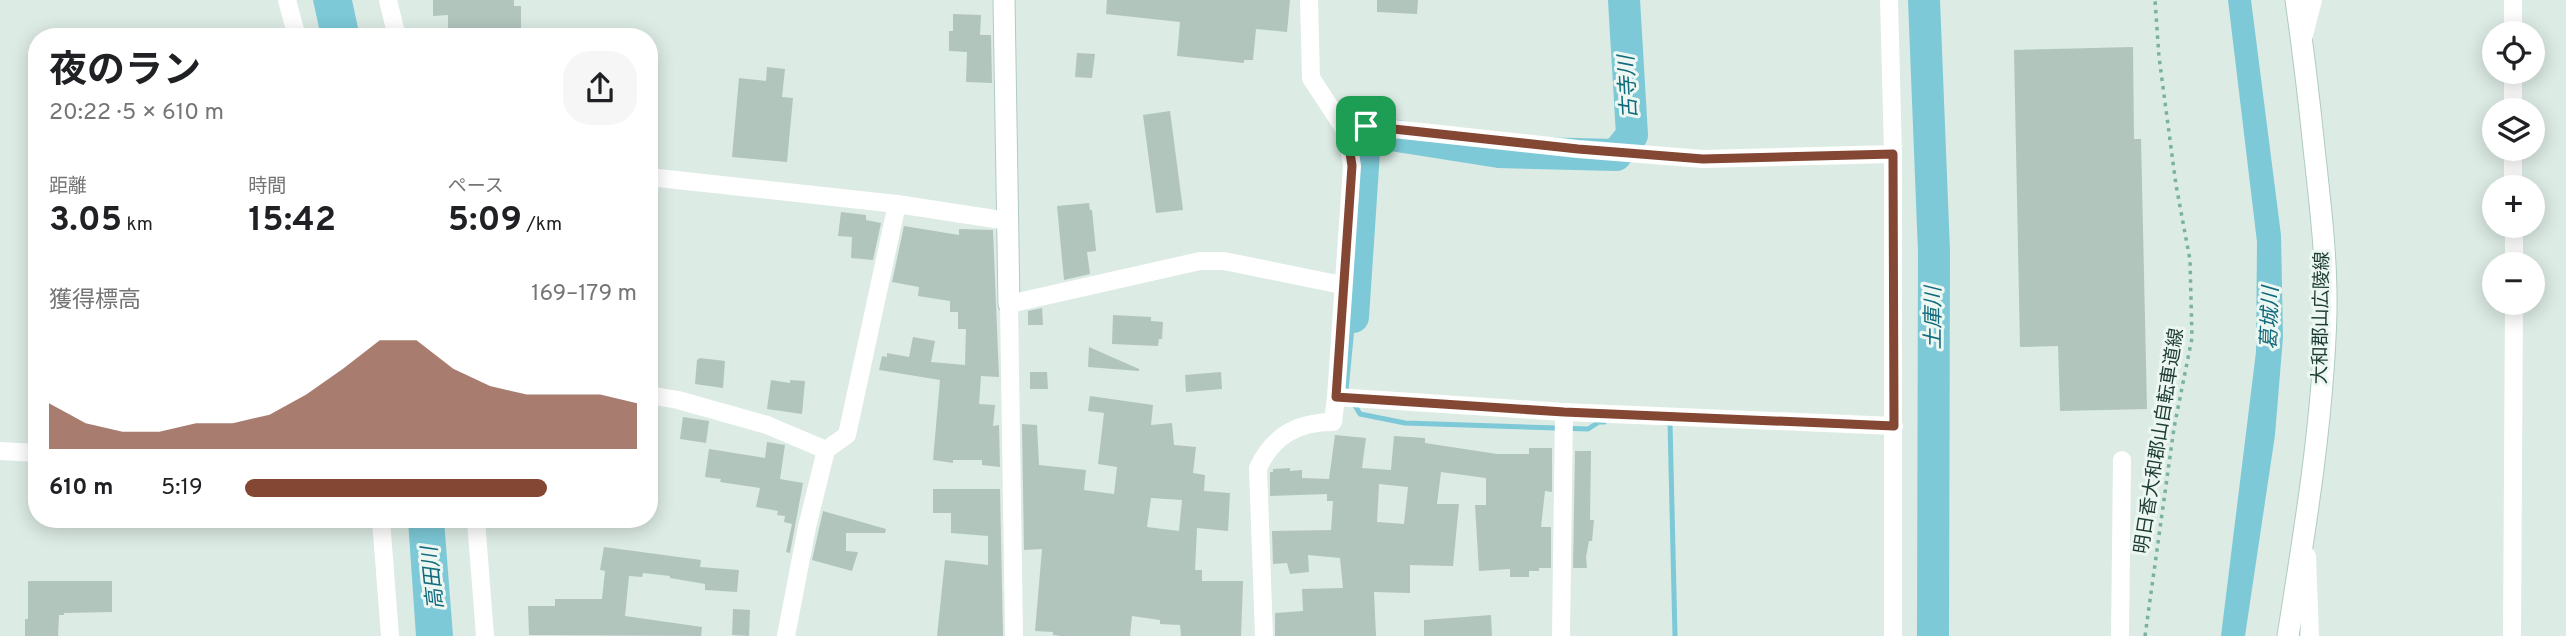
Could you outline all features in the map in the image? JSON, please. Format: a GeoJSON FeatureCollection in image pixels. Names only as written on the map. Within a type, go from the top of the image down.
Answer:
{"type":"FeatureCollection","features":[{"type":"Feature","properties":{"kind":"main road"},"geometry":{"type":"LineString","coordinates":[[1004,0],[1009,304]]}},
{"type":"Feature","properties":{"kind":"main road","name":"大和郡山広陵線"},"geometry":{"type":"LineString","coordinates":[[2288,636],[2305,526],[2323,368],[2326,312],[2320,197],[2296,0]]}},
{"type":"Feature","properties":{"kind":"street"},"geometry":{"type":"LineString","coordinates":[[288,0],[295,28]]}},
{"type":"Feature","properties":{"kind":"street"},"geometry":{"type":"LineString","coordinates":[[388,0],[395,28]]}},
{"type":"Feature","properties":{"kind":"street"},"geometry":{"type":"LineString","coordinates":[[1264,636],[1258,468],[1265,453],[1290,430],[1314,422],[1333,422],[1336,397],[1352,166],[1347,133],[1311,78],[1309,0]]}},
{"type":"Feature","properties":{"kind":"street"},"geometry":{"type":"LineString","coordinates":[[1889,0],[1893,154],[1893,636]]}},
{"type":"Feature","properties":{"kind":"street"},"geometry":{"type":"LineString","coordinates":[[2302,43],[2313,0]]}},
{"type":"Feature","properties":{"kind":"street"},"geometry":{"type":"LineString","coordinates":[[2513,0],[2513,21]]}},
{"type":"Feature","properties":{"kind":"street"},"geometry":{"type":"LineString","coordinates":[[1347,133],[1366,126],[1578,149],[1703,159],[1893,154]]}},
{"type":"Feature","properties":{"kind":"street"},"geometry":{"type":"LineString","coordinates":[[658,178],[897,204],[1008,221]]}},
{"type":"Feature","properties":{"kind":"street"},"geometry":{"type":"LineString","coordinates":[[786,636],[807,527],[826,450],[846,435],[897,204]]}},
{"type":"Feature","properties":{"kind":"street"},"geometry":{"type":"LineString","coordinates":[[1014,636],[1009,304],[1200,261],[1224,261],[1342,285]]}},
{"type":"Feature","properties":{"kind":"street"},"geometry":{"type":"LineString","coordinates":[[2512,636],[2514,315]]}},
{"type":"Feature","properties":{"kind":"street"},"geometry":{"type":"LineString","coordinates":[[658,397],[767,425],[826,450]]}},
{"type":"Feature","properties":{"kind":"street"},"geometry":{"type":"LineString","coordinates":[[1336,397],[1564,412],[1894,426]]}},
{"type":"Feature","properties":{"kind":"street"},"geometry":{"type":"LineString","coordinates":[[1561,636],[1564,412]]}},
{"type":"Feature","properties":{"kind":"street"},"geometry":{"type":"LineString","coordinates":[[0,451],[28,453]]}},
{"type":"Feature","properties":{"kind":"street"},"geometry":{"type":"LineString","coordinates":[[2120,636],[2122,460]]}},
{"type":"Feature","properties":{"kind":"street"},"geometry":{"type":"LineString","coordinates":[[2305,526],[2310,636]]}},
{"type":"Feature","properties":{"kind":"street"},"geometry":{"type":"LineString","coordinates":[[382,528],[390,636]]}},
{"type":"Feature","properties":{"kind":"street"},"geometry":{"type":"LineString","coordinates":[[477,528],[485,636]]}},
{"type":"Feature","properties":{"kind":"path","name":"明日香大和郡山自転車道線"},"geometry":{"type":"LineString","coordinates":[[2145,636],[2174,428],[2192,338],[2190,260],[2159,57],[2155,0]]}},
{"type":"Feature","properties":{"kind":"water"},"geometry":{"type":"Polygon","coordinates":[[[313,0],[352,0],[358,28],[319,28],[313,0]]]}},
{"type":"Feature","properties":{"kind":"water","name":"葛城川"},"geometry":{"type":"Polygon","coordinates":[[[2228,0],[2251,0],[2281,235],[2283,337],[2275,435],[2245,636],[2221,636],[2256,352],[2257,242],[2228,0]]]}},
{"type":"Feature","properties":{"kind":"water","name":"高田川"},"geometry":{"type":"Polygon","coordinates":[[[409,528],[445,528],[453,636],[416,636],[409,528]]]}},
{"type":"Feature","properties":{"kind":"building"},"geometry":{"type":"Polygon","coordinates":[[[433,0],[514,0],[514,6],[521,6],[521,28],[448,28],[448,15],[433,16],[433,0]]]}},
{"type":"Feature","properties":{"kind":"building"},"geometry":{"type":"Polygon","coordinates":[[[1107,0],[1290,0],[1287,32],[1256,29],[1253,60],[1244,60],[1244,63],[1177,56],[1180,22],[1106,14],[1107,0]]]}},
{"type":"Feature","properties":{"kind":"building"},"geometry":{"type":"Polygon","coordinates":[[[1377,0],[1418,0],[1417,14],[1377,12],[1377,0]]]}},
{"type":"Feature","properties":{"kind":"building"},"geometry":{"type":"Polygon","coordinates":[[[953,14],[981,15],[980,35],[991,35],[992,83],[966,82],[967,52],[949,51],[949,31],[953,31],[953,14]]]}},
{"type":"Feature","properties":{"kind":"building"},"geometry":{"type":"Polygon","coordinates":[[[2133,47],[2134,139],[2141,139],[2147,409],[2060,411],[2058,346],[2020,347],[2014,50],[2133,47]]]}},
{"type":"Feature","properties":{"kind":"building"},"geometry":{"type":"Polygon","coordinates":[[[1077,53],[1095,54],[1092,78],[1075,77],[1077,53]]]}},
{"type":"Feature","properties":{"kind":"building"},"geometry":{"type":"Polygon","coordinates":[[[767,67],[785,69],[782,97],[793,98],[787,162],[732,157],[739,78],[766,81],[767,67]]]}},
{"type":"Feature","properties":{"kind":"building"},"geometry":{"type":"Polygon","coordinates":[[[1170,111],[1183,210],[1156,213],[1143,115],[1170,111]]]}},
{"type":"Feature","properties":{"kind":"building"},"geometry":{"type":"Polygon","coordinates":[[[1089,203],[1096,251],[1087,252],[1090,274],[1064,280],[1057,206],[1089,203]]]}},
{"type":"Feature","properties":{"kind":"building"},"geometry":{"type":"Polygon","coordinates":[[[841,212],[866,215],[866,220],[881,223],[873,260],[851,258],[852,237],[838,236],[841,212]]]}},
{"type":"Feature","properties":{"kind":"building"},"geometry":{"type":"Polygon","coordinates":[[[904,226],[959,235],[959,229],[993,230],[999,377],[981,376],[979,404],[995,405],[993,426],[999,425],[1000,467],[982,465],[982,460],[953,460],[953,463],[933,460],[940,380],[879,370],[882,356],[887,357],[887,353],[909,357],[913,337],[935,341],[931,362],[965,365],[966,329],[958,329],[958,312],[950,312],[950,301],[918,296],[919,287],[892,282],[904,226]]]}},
{"type":"Feature","properties":{"kind":"building"},"geometry":{"type":"Polygon","coordinates":[[[1042,308],[1043,325],[1028,325],[1028,311],[1042,308]]]}},
{"type":"Feature","properties":{"kind":"building"},"geometry":{"type":"Polygon","coordinates":[[[1113,315],[1151,317],[1151,321],[1163,322],[1162,339],[1159,339],[1158,346],[1112,344],[1113,315]]]}},
{"type":"Feature","properties":{"kind":"building"},"geometry":{"type":"Polygon","coordinates":[[[1089,347],[1139,369],[1139,371],[1088,367],[1089,347]]]}},
{"type":"Feature","properties":{"kind":"building"},"geometry":{"type":"Polygon","coordinates":[[[700,358],[725,361],[723,388],[695,384],[697,360],[700,358]]]}},
{"type":"Feature","properties":{"kind":"building"},"geometry":{"type":"Polygon","coordinates":[[[1030,372],[1047,372],[1048,389],[1030,389],[1030,372]]]}},
{"type":"Feature","properties":{"kind":"building"},"geometry":{"type":"Polygon","coordinates":[[[1221,372],[1222,389],[1186,392],[1185,375],[1221,372]]]}},
{"type":"Feature","properties":{"kind":"building"},"geometry":{"type":"Polygon","coordinates":[[[771,380],[790,383],[790,380],[805,381],[802,414],[767,409],[771,380]]]}},
{"type":"Feature","properties":{"kind":"building"},"geometry":{"type":"Polygon","coordinates":[[[1090,396],[1153,405],[1151,425],[1172,423],[1174,445],[1196,447],[1193,473],[1205,475],[1204,491],[1230,493],[1228,531],[1197,528],[1195,570],[1202,570],[1202,581],[1243,581],[1241,636],[1181,636],[1180,625],[1160,624],[1160,620],[1132,616],[1130,636],[1061,636],[1053,635],[1053,632],[1035,631],[1042,549],[1024,550],[1022,424],[1037,425],[1039,465],[1086,470],[1084,490],[1114,494],[1117,467],[1098,464],[1104,413],[1088,411],[1090,396]],[[1151,498],[1147,527],[1179,531],[1182,500],[1151,498]]]}},
{"type":"Feature","properties":{"kind":"building"},"geometry":{"type":"Polygon","coordinates":[[[683,417],[709,421],[706,443],[680,439],[683,417]]]}},
{"type":"Feature","properties":{"kind":"building"},"geometry":{"type":"Polygon","coordinates":[[[1335,435],[1366,438],[1362,468],[1391,470],[1394,436],[1425,438],[1425,443],[1497,454],[1529,454],[1529,448],[1552,448],[1552,492],[1545,491],[1541,527],[1551,527],[1551,568],[1529,571],[1529,577],[1510,577],[1510,569],[1479,571],[1475,505],[1486,505],[1486,478],[1441,472],[1437,504],[1459,504],[1453,566],[1410,565],[1410,593],[1374,592],[1376,636],[1275,636],[1275,613],[1303,611],[1302,589],[1343,588],[1340,558],[1308,555],[1309,572],[1290,574],[1287,563],[1273,564],[1272,531],[1331,530],[1333,501],[1327,501],[1327,494],[1270,496],[1270,472],[1273,472],[1273,469],[1290,468],[1290,471],[1302,470],[1302,478],[1329,479],[1335,435]],[[1379,484],[1377,522],[1404,524],[1408,487],[1379,484]]]}},
{"type":"Feature","properties":{"kind":"building"},"geometry":{"type":"Polygon","coordinates":[[[767,442],[785,445],[780,479],[803,483],[790,553],[786,552],[792,524],[784,522],[785,516],[777,515],[778,511],[756,507],[760,488],[705,477],[709,449],[765,458],[767,442]]]}},
{"type":"Feature","properties":{"kind":"building"},"geometry":{"type":"Polygon","coordinates":[[[1575,451],[1591,451],[1590,520],[1594,520],[1592,541],[1589,541],[1586,557],[1587,568],[1573,568],[1575,451]]]}},
{"type":"Feature","properties":{"kind":"building"},"geometry":{"type":"Polygon","coordinates":[[[933,489],[1000,489],[1003,636],[937,636],[945,560],[988,565],[988,536],[951,533],[951,513],[933,513],[933,489]]]}},
{"type":"Feature","properties":{"kind":"building"},"geometry":{"type":"Polygon","coordinates":[[[823,511],[886,529],[885,533],[846,533],[846,551],[858,552],[852,571],[812,560],[823,511]]]}},
{"type":"Feature","properties":{"kind":"building"},"geometry":{"type":"Polygon","coordinates":[[[604,547],[701,560],[700,567],[739,570],[737,592],[705,590],[705,584],[643,573],[642,577],[629,576],[625,616],[702,627],[701,636],[529,635],[528,606],[555,606],[555,599],[602,599],[605,571],[600,570],[604,547]]]}},
{"type":"Feature","properties":{"kind":"building"},"geometry":{"type":"Polygon","coordinates":[[[28,581],[112,581],[112,612],[64,613],[59,615],[58,636],[25,636],[28,581]]]}},
{"type":"Feature","properties":{"kind":"building"},"geometry":{"type":"Polygon","coordinates":[[[733,609],[750,610],[749,636],[732,635],[733,609]]]}},
{"type":"Feature","properties":{"kind":"building"},"geometry":{"type":"Polygon","coordinates":[[[1491,615],[1492,636],[1424,636],[1424,620],[1491,615]]]}},
{"type":"Feature","properties":{"kind":"waterway","name":"古寺川"},"geometry":{"type":"LineString","coordinates":[[1353,317],[1365,137],[1372,132],[1499,152],[1616,155],[1632,135],[1624,0]]}},
{"type":"Feature","properties":{"kind":"waterway","name":"土庫川"},"geometry":{"type":"LineString","coordinates":[[1924,0],[1934,252],[1933,636]]}},
{"type":"Feature","properties":{"kind":"waterway"},"geometry":{"type":"LineString","coordinates":[[1349,395],[1346,390],[1353,317]]}},
{"type":"Feature","properties":{"kind":"waterway"},"geometry":{"type":"LineString","coordinates":[[1354,404],[1360,414],[1405,423],[1588,429],[1604,422]]}},
{"type":"Feature","properties":{"kind":"waterway"},"geometry":{"type":"LineString","coordinates":[[1666,423],[1670,423],[1675,636]]}},
{"type":"Feature","properties":{"kind":"route"},"geometry":{"type":"LineString","coordinates":[[1366,126],[1578,149],[1703,159],[1893,154],[1894,426],[1564,412],[1336,397],[1352,166],[1347,133],[1366,126]]}}]}
